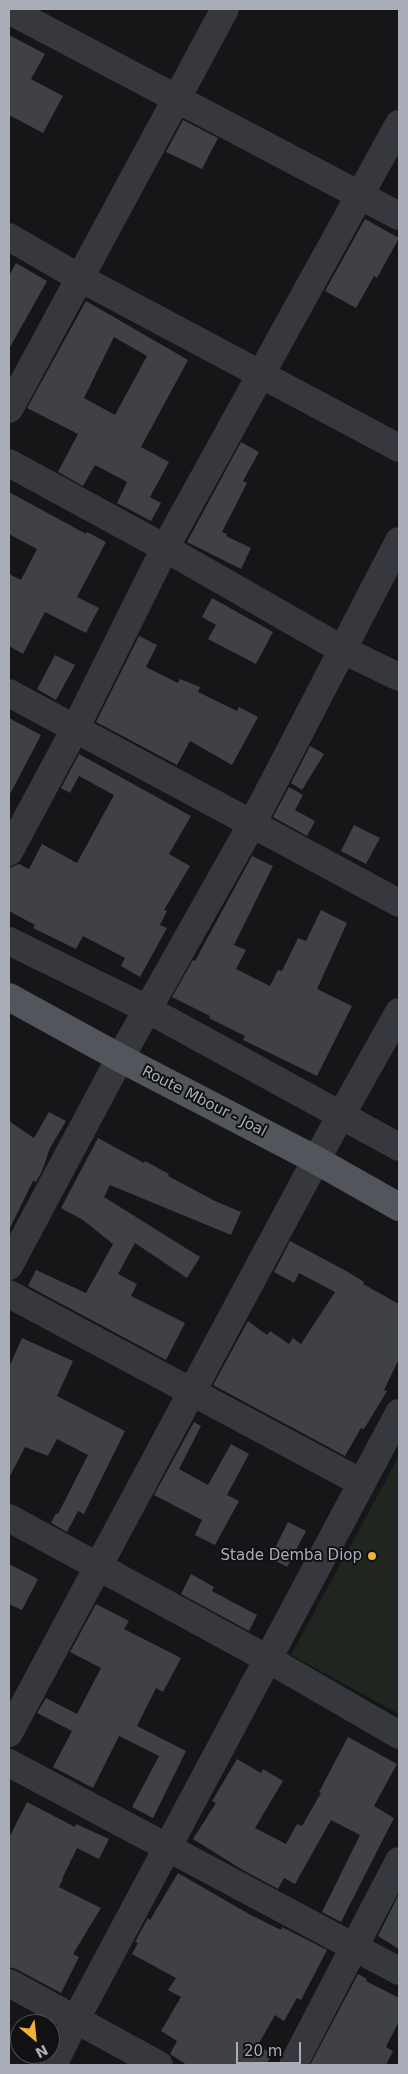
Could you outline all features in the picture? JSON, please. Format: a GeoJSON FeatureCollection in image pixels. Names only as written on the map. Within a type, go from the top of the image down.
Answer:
{"type":"FeatureCollection","features":[{"type":"Feature","properties":{"kind":"main road","name":"Route Mbour - Joal"},"geometry":{"type":"LineString","coordinates":[[9,997],[120,1058],[316,1160],[399,1207]]}},
{"type":"Feature","properties":{"kind":"street"},"geometry":{"type":"LineString","coordinates":[[9,409],[225,9]]}},
{"type":"Feature","properties":{"kind":"street"},"geometry":{"type":"LineString","coordinates":[[9,10],[399,216]]}},
{"type":"Feature","properties":{"kind":"street"},"geometry":{"type":"LineString","coordinates":[[9,852],[75,728],[166,548],[399,124]]}},
{"type":"Feature","properties":{"kind":"street"},"geometry":{"type":"LineString","coordinates":[[9,237],[80,278],[399,448]]}},
{"type":"Feature","properties":{"kind":"street"},"geometry":{"type":"LineString","coordinates":[[9,463],[166,548],[343,650],[399,677]]}},
{"type":"Feature","properties":{"kind":"street"},"geometry":{"type":"LineString","coordinates":[[9,1266],[120,1058],[252,824],[399,541]]}},
{"type":"Feature","properties":{"kind":"street"},"geometry":{"type":"LineString","coordinates":[[9,693],[399,903]]}},
{"type":"Feature","properties":{"kind":"street"},"geometry":{"type":"LineString","coordinates":[[9,941],[147,1010],[399,1147]]}},
{"type":"Feature","properties":{"kind":"street"},"geometry":{"type":"LineString","coordinates":[[9,1733],[316,1160],[399,1012]]}},
{"type":"Feature","properties":{"kind":"street"},"geometry":{"type":"LineString","coordinates":[[9,1294],[362,1484]]}},
{"type":"Feature","properties":{"kind":"street"},"geometry":{"type":"LineString","coordinates":[[53,2065],[399,1413]]}},
{"type":"Feature","properties":{"kind":"street"},"geometry":{"type":"LineString","coordinates":[[9,1518],[268,1659],[399,1735]]}},
{"type":"Feature","properties":{"kind":"street"},"geometry":{"type":"LineString","coordinates":[[9,1763],[399,1971]]}},
{"type":"Feature","properties":{"kind":"street"},"geometry":{"type":"LineString","coordinates":[[293,2065],[399,1861]]}},
{"type":"Feature","properties":{"kind":"street"},"geometry":{"type":"LineString","coordinates":[[9,1983],[159,2065]]}},
{"type":"Feature","properties":{"kind":"shaded area","name":"Stade Demba Diop"},"geometry":{"type":"Polygon","coordinates":[[[399,1456],[399,1714],[291,1655],[399,1456]]]}},
{"type":"Feature","properties":{"kind":"building"},"geometry":{"type":"Polygon","coordinates":[[[9,35],[45,54],[31,79],[63,96],[43,133],[9,115],[9,35]]]}},
{"type":"Feature","properties":{"kind":"building"},"geometry":{"type":"Polygon","coordinates":[[[183,120],[218,138],[202,169],[166,152],[183,120]]]}},
{"type":"Feature","properties":{"kind":"building"},"geometry":{"type":"Polygon","coordinates":[[[365,219],[399,238],[377,278],[374,276],[356,308],[325,291],[365,219]]]}},
{"type":"Feature","properties":{"kind":"building"},"geometry":{"type":"Polygon","coordinates":[[[16,263],[47,281],[9,349],[9,276],[16,263]]]}},
{"type":"Feature","properties":{"kind":"building"},"geometry":{"type":"Polygon","coordinates":[[[86,301],[188,360],[141,447],[169,462],[150,497],[161,503],[151,521],[117,503],[127,482],[95,465],[83,486],[58,472],[78,434],[27,408],[86,301]],[[114,337],[84,398],[115,415],[147,356],[114,337]]]}},
{"type":"Feature","properties":{"kind":"building"},"geometry":{"type":"Polygon","coordinates":[[[241,442],[259,452],[243,481],[247,483],[222,532],[227,534],[226,536],[251,548],[241,569],[187,542],[241,442]]]}},
{"type":"Feature","properties":{"kind":"building"},"geometry":{"type":"Polygon","coordinates":[[[9,492],[86,534],[87,532],[106,542],[77,597],[99,608],[86,633],[45,612],[23,654],[9,646],[9,574],[21,580],[37,549],[9,534],[9,492]]]}},
{"type":"Feature","properties":{"kind":"building"},"geometry":{"type":"Polygon","coordinates":[[[212,598],[273,632],[256,664],[208,639],[216,625],[202,617],[212,598]]]}},
{"type":"Feature","properties":{"kind":"building"},"geometry":{"type":"Polygon","coordinates":[[[139,636],[157,645],[146,667],[178,683],[180,679],[200,687],[198,692],[237,711],[239,707],[258,717],[232,765],[190,741],[177,765],[96,722],[139,636]]]}},
{"type":"Feature","properties":{"kind":"building"},"geometry":{"type":"Polygon","coordinates":[[[55,655],[75,665],[56,700],[37,689],[55,655]]]}},
{"type":"Feature","properties":{"kind":"building"},"geometry":{"type":"Polygon","coordinates":[[[9,718],[41,735],[9,796],[9,718]]]}},
{"type":"Feature","properties":{"kind":"building"},"geometry":{"type":"Polygon","coordinates":[[[310,746],[324,754],[302,790],[291,783],[310,746]]]}},
{"type":"Feature","properties":{"kind":"building"},"geometry":{"type":"Polygon","coordinates":[[[79,754],[191,816],[169,854],[190,866],[164,910],[167,911],[160,925],[167,928],[140,977],[121,966],[125,958],[83,936],[76,949],[33,928],[35,925],[9,911],[9,868],[19,864],[29,869],[42,844],[77,863],[114,795],[79,776],[70,793],[61,788],[79,754]]]}},
{"type":"Feature","properties":{"kind":"building"},"geometry":{"type":"Polygon","coordinates":[[[289,787],[303,795],[295,810],[315,821],[307,836],[273,817],[289,787]]]}},
{"type":"Feature","properties":{"kind":"building"},"geometry":{"type":"Polygon","coordinates":[[[354,825],[380,838],[366,864],[341,851],[354,825]]]}},
{"type":"Feature","properties":{"kind":"building"},"geometry":{"type":"Polygon","coordinates":[[[252,856],[273,866],[234,945],[246,950],[236,969],[270,986],[278,970],[282,971],[298,938],[306,941],[321,910],[347,923],[317,989],[352,1006],[317,1076],[243,1040],[245,1036],[172,997],[193,960],[195,961],[252,856]]]}},
{"type":"Feature","properties":{"kind":"building"},"geometry":{"type":"Polygon","coordinates":[[[49,1112],[66,1121],[50,1148],[42,1171],[36,1182],[33,1181],[9,1230],[9,1121],[34,1138],[49,1112]]]}},
{"type":"Feature","properties":{"kind":"building"},"geometry":{"type":"Polygon","coordinates":[[[98,1138],[144,1163],[145,1161],[169,1174],[168,1176],[215,1201],[241,1212],[231,1235],[110,1185],[104,1197],[200,1257],[187,1278],[135,1243],[118,1274],[137,1284],[131,1296],[185,1323],[166,1360],[28,1286],[36,1270],[86,1293],[113,1244],[83,1220],[61,1208],[98,1138]]]}},
{"type":"Feature","properties":{"kind":"building"},"geometry":{"type":"Polygon","coordinates":[[[290,1241],[348,1272],[364,1282],[363,1284],[399,1304],[399,1359],[384,1390],[387,1391],[364,1429],[361,1428],[345,1456],[213,1385],[248,1321],[267,1335],[270,1331],[289,1344],[293,1338],[301,1344],[335,1292],[299,1273],[294,1283],[274,1272],[290,1241]]]}},
{"type":"Feature","properties":{"kind":"building"},"geometry":{"type":"Polygon","coordinates":[[[22,1338],[73,1361],[57,1396],[125,1431],[84,1514],[78,1511],[67,1532],[51,1523],[56,1513],[58,1514],[88,1455],[57,1439],[48,1456],[25,1447],[9,1478],[9,1367],[22,1338]]]}},
{"type":"Feature","properties":{"kind":"building"},"geometry":{"type":"Polygon","coordinates":[[[194,1422],[201,1426],[179,1469],[208,1485],[231,1444],[249,1454],[227,1495],[239,1501],[215,1545],[195,1535],[202,1520],[154,1495],[194,1422]]]}},
{"type":"Feature","properties":{"kind":"building"},"geometry":{"type":"Polygon","coordinates":[[[288,1522],[306,1531],[287,1567],[270,1558],[288,1522]]]}},
{"type":"Feature","properties":{"kind":"building"},"geometry":{"type":"Polygon","coordinates":[[[9,1564],[38,1579],[22,1610],[9,1604],[9,1564]]]}},
{"type":"Feature","properties":{"kind":"building"},"geometry":{"type":"Polygon","coordinates":[[[191,1574],[214,1587],[212,1591],[257,1615],[249,1631],[181,1594],[191,1574]]]}},
{"type":"Feature","properties":{"kind":"building"},"geometry":{"type":"Polygon","coordinates":[[[96,1604],[129,1621],[124,1629],[181,1658],[163,1692],[156,1688],[137,1726],[186,1751],[153,1818],[132,1807],[159,1756],[119,1736],[93,1788],[53,1767],[72,1731],[37,1713],[46,1698],[77,1714],[101,1668],[70,1652],[96,1604]]]}},
{"type":"Feature","properties":{"kind":"building"},"geometry":{"type":"Polygon","coordinates":[[[348,1737],[397,1764],[374,1806],[394,1818],[341,1922],[322,1912],[360,1835],[331,1820],[295,1884],[284,1878],[278,1889],[241,1869],[193,1839],[216,1803],[212,1801],[237,1759],[261,1773],[263,1769],[283,1781],[255,1828],[286,1844],[297,1824],[302,1826],[321,1793],[319,1792],[348,1737]]]}},
{"type":"Feature","properties":{"kind":"building"},"geometry":{"type":"Polygon","coordinates":[[[27,1802],[75,1827],[76,1824],[109,1839],[99,1859],[77,1848],[59,1887],[101,1908],[73,1954],[79,1957],[61,1993],[9,1967],[9,1838],[27,1802]]]}},
{"type":"Feature","properties":{"kind":"building"},"geometry":{"type":"Polygon","coordinates":[[[178,1873],[249,1914],[281,1930],[282,1927],[327,1950],[301,2000],[297,1998],[284,2021],[275,2015],[258,2045],[272,2054],[266,2065],[187,2065],[170,2054],[177,2041],[161,2031],[181,1997],[168,1990],[176,1978],[132,1954],[138,1943],[135,1942],[148,1918],[150,1920],[178,1873]]]}},
{"type":"Feature","properties":{"kind":"building"},"geometry":{"type":"Polygon","coordinates":[[[399,1894],[399,1949],[378,1936],[399,1894]]]}},
{"type":"Feature","properties":{"kind":"building"},"geometry":{"type":"Polygon","coordinates":[[[358,1974],[367,1979],[366,1981],[399,1998],[399,2021],[386,2047],[393,2051],[386,2065],[310,2065],[358,1974]]]}},
{"type":"Feature","properties":{"kind":"place","name":"Stade Demba Diop"},"geometry":{"type":"Point","coordinates":[372,1556]}}]}
